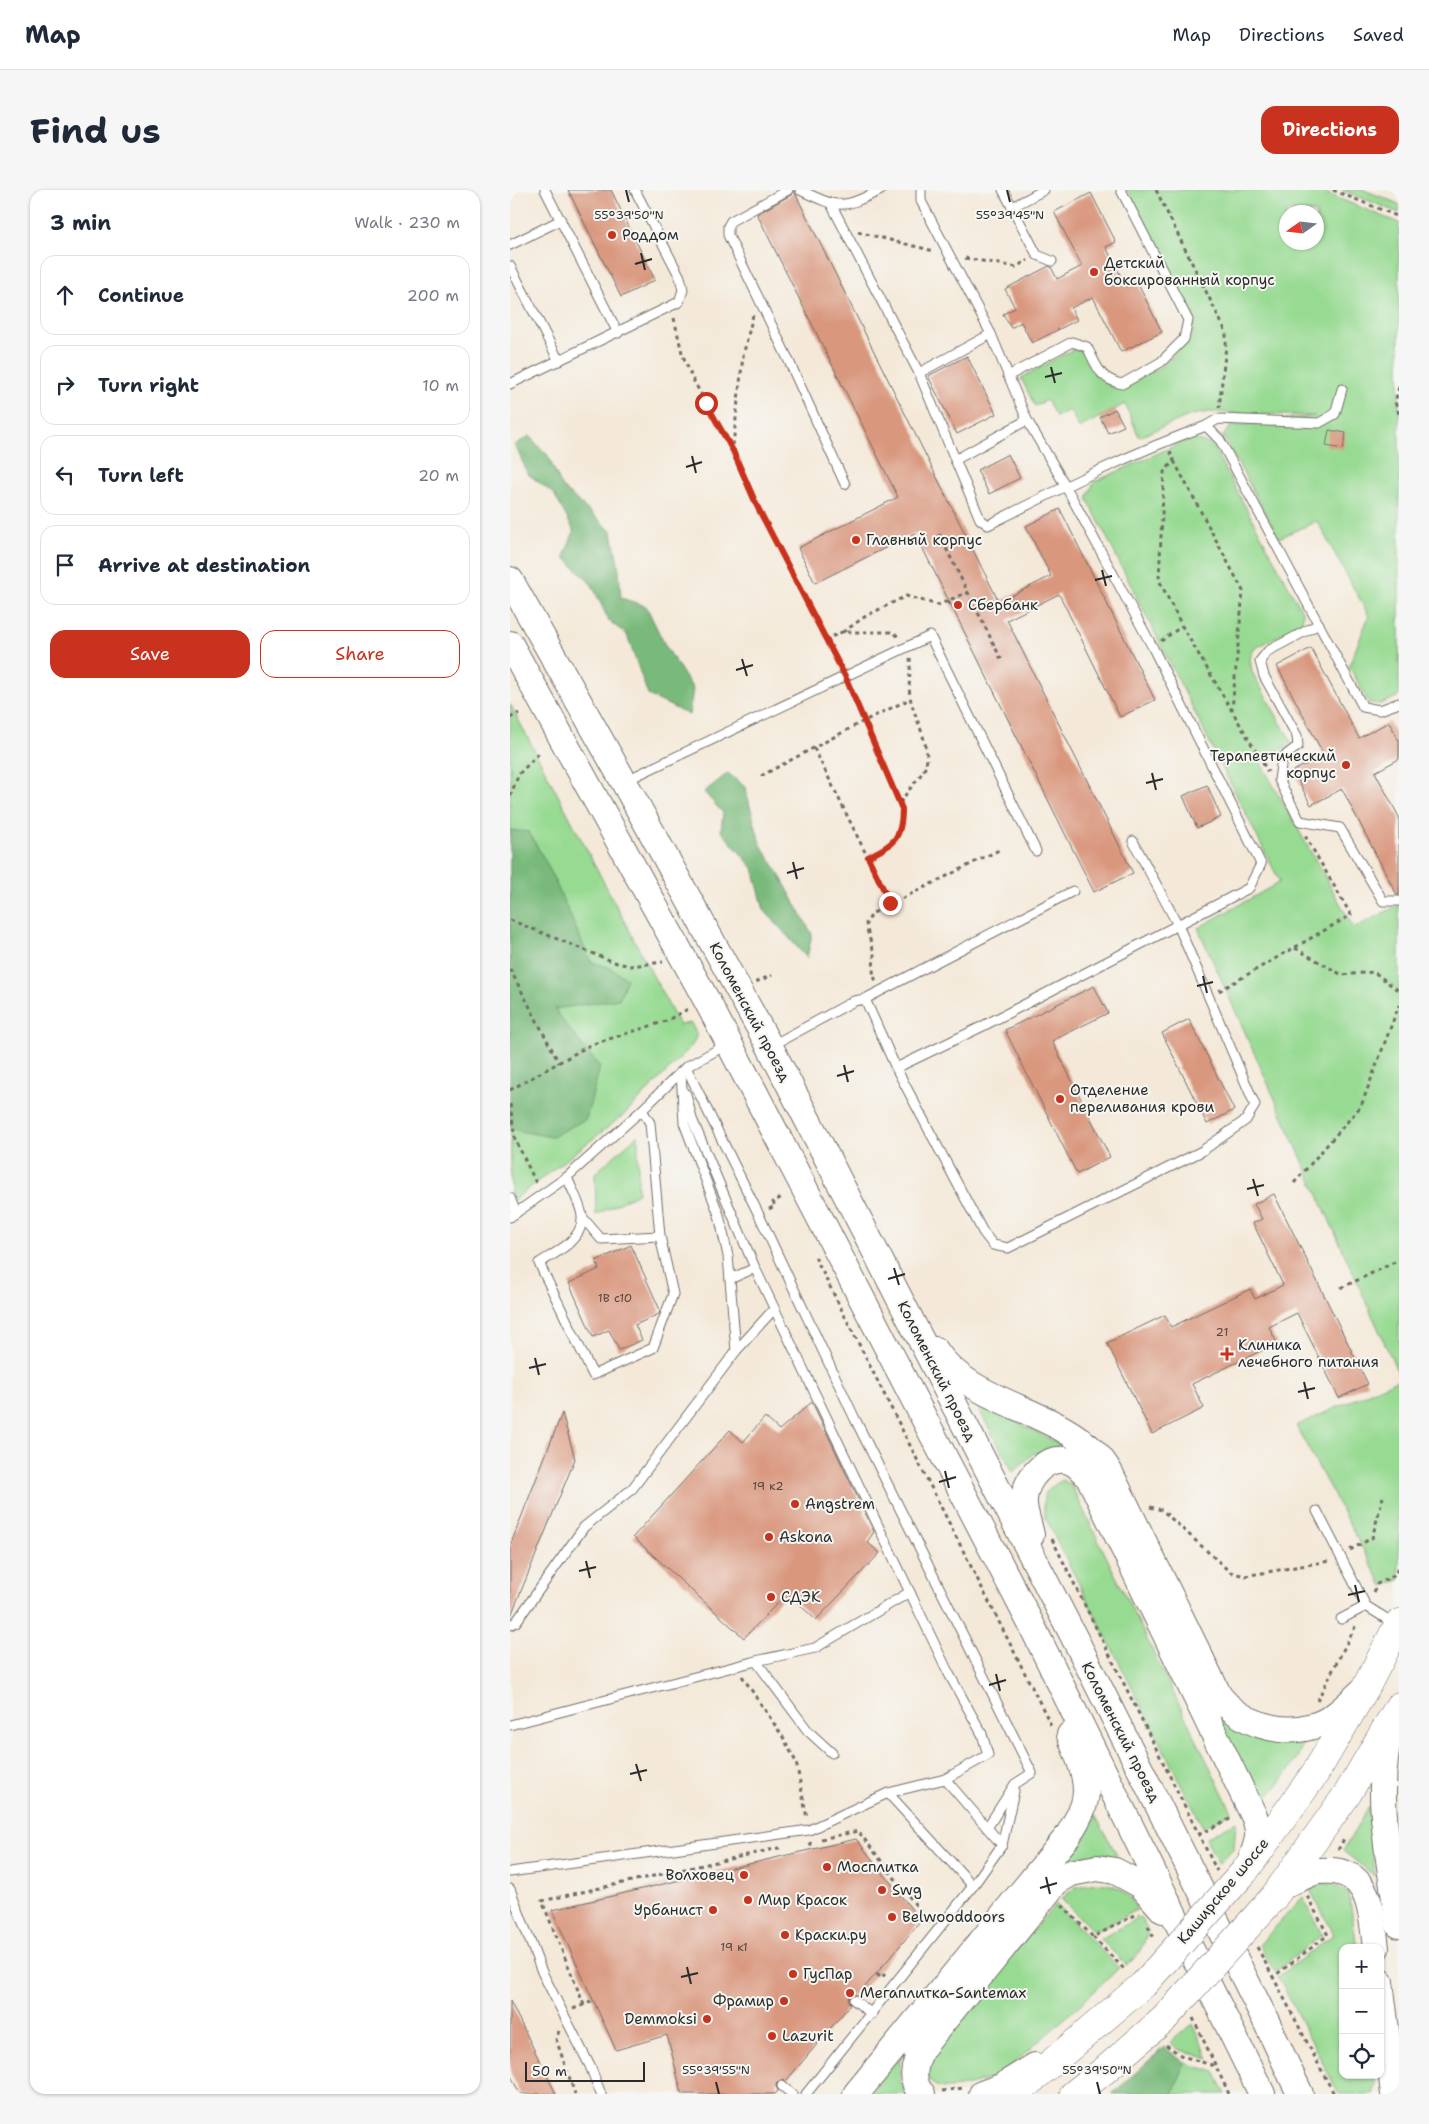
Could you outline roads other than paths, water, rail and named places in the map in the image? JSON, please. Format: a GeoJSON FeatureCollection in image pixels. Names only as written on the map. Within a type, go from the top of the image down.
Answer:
{"type":"FeatureCollection","features":[{"type":"Feature","properties":{"kind":"main road","name":"Коломенский проезд"},"geometry":{"type":"LineString","coordinates":[[510,580],[770,1047],[1040,1572],[1266,2019],[1300,2094]]}},
{"type":"Feature","properties":{"kind":"main road"},"geometry":{"type":"LineString","coordinates":[[510,644],[675,940],[730,1043],[1030,1622],[1262,2094]]}},
{"type":"Feature","properties":{"kind":"main road"},"geometry":{"type":"LineString","coordinates":[[886,1274],[939,1356],[955,1372],[988,1392],[1073,1436],[1096,1453],[1110,1472],[1219,1696],[1235,1713],[1251,1721],[1276,1728],[1312,1727],[1342,1710],[1366,1687]]}},
{"type":"Feature","properties":{"kind":"main road"},"geometry":{"type":"LineString","coordinates":[[1040,1572],[1023,1502],[1026,1487],[1036,1471],[1052,1462],[1068,1461],[1080,1467],[1090,1479],[1259,1827],[1259,1838],[1238,1870]]}},
{"type":"Feature","properties":{"kind":"main road"},"geometry":{"type":"LineString","coordinates":[[856,2094],[1068,1836],[1084,1805],[1086,1790],[1084,1775],[1030,1622]]}},
{"type":"Feature","properties":{"kind":"main road","name":"Каширское шоссе"},"geometry":{"type":"LineString","coordinates":[[1015,2094],[1084,2035],[1135,1978],[1238,1870],[1316,1772],[1366,1687],[1398,1624]]}},
{"type":"Feature","properties":{"kind":"main road"},"geometry":{"type":"LineString","coordinates":[[1074,2094],[1105,2070],[1164,2031],[1286,1892],[1398,1708]]}},
{"type":"Feature","properties":{"kind":"main road"},"geometry":{"type":"LineString","coordinates":[[1398,1708],[1384,1756],[1382,1796],[1399,1925]]}},
{"type":"Feature","properties":{"kind":"main road"},"geometry":{"type":"LineString","coordinates":[[922,2094],[918,2090],[914,2077],[915,2064],[921,2049],[1056,1882],[1071,1873],[1097,1868],[1115,1871],[1141,1885],[1185,1936]]}},
{"type":"Feature","properties":{"kind":"main road"},"geometry":{"type":"LineString","coordinates":[[1286,1892],[1312,1873],[1323,1870],[1352,1876],[1362,1885],[1368,1898],[1375,1944]]}},
{"type":"Feature","properties":{"kind":"main road"},"geometry":{"type":"LineString","coordinates":[[1381,1989],[1394,2094]]}},
{"type":"Feature","properties":{"kind":"main road"},"geometry":{"type":"LineString","coordinates":[[1266,2019],[1318,2094]]}},
{"type":"Feature","properties":{"kind":"main road"},"geometry":{"type":"LineString","coordinates":[[982,2094],[1000,2088],[1084,2035]]}},
{"type":"Feature","properties":{"kind":"main road"},"geometry":{"type":"LineString","coordinates":[[1246,2060],[1257,2094]]}},
{"type":"Feature","properties":{"kind":"main road"},"geometry":{"type":"LineString","coordinates":[[1084,2094],[1105,2070]]}},
{"type":"Feature","properties":{"kind":"lane"},"geometry":{"type":"LineString","coordinates":[[545,190],[618,333]]}},
{"type":"Feature","properties":{"kind":"lane"},"geometry":{"type":"LineString","coordinates":[[510,384],[680,302],[682,296],[680,277],[635,190]]}},
{"type":"Feature","properties":{"kind":"lane"},"geometry":{"type":"LineString","coordinates":[[788,190],[739,215],[728,226],[728,235],[845,484]]}},
{"type":"Feature","properties":{"kind":"lane"},"geometry":{"type":"LineString","coordinates":[[800,190],[831,204],[850,204],[881,190]]}},
{"type":"Feature","properties":{"kind":"lane"},"geometry":{"type":"LineString","coordinates":[[896,1068],[981,1027],[1249,888],[1261,864],[1153,648],[1065,485],[1027,420],[991,334],[921,201],[921,190]]}},
{"type":"Feature","properties":{"kind":"lane"},"geometry":{"type":"LineString","coordinates":[[1003,190],[1038,255],[1052,261]]}},
{"type":"Feature","properties":{"kind":"lane"},"geometry":{"type":"LineString","coordinates":[[1012,207],[1044,190]]}},
{"type":"Feature","properties":{"kind":"lane"},"geometry":{"type":"LineString","coordinates":[[1008,376],[1072,342],[1087,347],[1100,373],[1110,381],[1122,384],[1161,362],[1184,339],[1188,320],[1121,190]]}},
{"type":"Feature","properties":{"kind":"lane"},"geometry":{"type":"LineString","coordinates":[[831,204],[919,373],[980,519],[988,525],[1065,485],[1165,440],[1206,426],[1218,419],[1320,423],[1335,414],[1342,388]]}},
{"type":"Feature","properties":{"kind":"lane"},"geometry":{"type":"LineString","coordinates":[[510,245],[561,220]]}},
{"type":"Feature","properties":{"kind":"lane"},"geometry":{"type":"LineString","coordinates":[[510,266],[559,361]]}},
{"type":"Feature","properties":{"kind":"lane"},"geometry":{"type":"LineString","coordinates":[[919,373],[991,334]]}},
{"type":"Feature","properties":{"kind":"lane"},"geometry":{"type":"LineString","coordinates":[[955,460],[1027,420]]}},
{"type":"Feature","properties":{"kind":"lane"},"geometry":{"type":"LineString","coordinates":[[1206,426],[1220,440],[1363,707],[1380,710],[1399,703]]}},
{"type":"Feature","properties":{"kind":"lane"},"geometry":{"type":"LineString","coordinates":[[1319,624],[1268,651],[1260,661],[1264,676],[1297,736],[1298,746],[1282,758],[1279,780],[1300,822],[1340,828],[1383,901],[1399,901]]}},
{"type":"Feature","properties":{"kind":"lane"},"geometry":{"type":"LineString","coordinates":[[624,782],[930,636],[1036,851]]}},
{"type":"Feature","properties":{"kind":"lane"},"geometry":{"type":"LineString","coordinates":[[864,999],[896,1068],[983,1232],[993,1245],[1008,1248],[1202,1151],[1246,1120],[1254,1105],[1210,996],[1178,925],[1133,841]]}},
{"type":"Feature","properties":{"kind":"lane"},"geometry":{"type":"LineString","coordinates":[[770,1047],[854,1001],[864,999],[880,991],[1072,891]]}},
{"type":"Feature","properties":{"kind":"lane"},"geometry":{"type":"LineString","coordinates":[[510,1198],[513,1215],[567,1177],[642,1110],[684,1069],[730,1043]]}},
{"type":"Feature","properties":{"kind":"lane"},"geometry":{"type":"LineString","coordinates":[[510,1872],[809,1830],[888,1793],[945,1779],[988,1755],[982,1734],[948,1672],[755,1268],[692,1119],[684,1069]]}},
{"type":"Feature","properties":{"kind":"lane"},"geometry":{"type":"LineString","coordinates":[[684,1069],[684,1123],[719,1215],[728,1256],[736,1351]]}},
{"type":"Feature","properties":{"kind":"lane"},"geometry":{"type":"LineString","coordinates":[[684,1069],[759,1214],[855,1419],[1032,1773],[1015,1784],[987,1828]]}},
{"type":"Feature","properties":{"kind":"lane"},"geometry":{"type":"LineString","coordinates":[[583,1218],[576,1237],[561,1250],[539,1263],[593,1375],[653,1348],[673,1294],[660,1236],[650,1123],[642,1110]]}},
{"type":"Feature","properties":{"kind":"lane"},"geometry":{"type":"LineString","coordinates":[[567,1177],[583,1218],[601,1239],[660,1236]]}},
{"type":"Feature","properties":{"kind":"lane"},"geometry":{"type":"LineString","coordinates":[[730,1279],[755,1268]]}},
{"type":"Feature","properties":{"kind":"lane"},"geometry":{"type":"LineString","coordinates":[[510,1625],[516,1622],[584,1527],[632,1489],[736,1351],[774,1309]]}},
{"type":"Feature","properties":{"kind":"lane"},"geometry":{"type":"LineString","coordinates":[[1317,1511],[1366,1606],[1398,1624]]}},
{"type":"Feature","properties":{"kind":"lane"},"geometry":{"type":"LineString","coordinates":[[510,1725],[756,1660],[816,1648],[910,1592]]}},
{"type":"Feature","properties":{"kind":"lane"},"geometry":{"type":"LineString","coordinates":[[1341,1619],[1366,1606]]}},
{"type":"Feature","properties":{"kind":"lane"},"geometry":{"type":"LineString","coordinates":[[756,1660],[808,1731],[832,1753]]}},
{"type":"Feature","properties":{"kind":"lane"},"geometry":{"type":"LineString","coordinates":[[945,1779],[1002,1845]]}},
{"type":"Feature","properties":{"kind":"lane"},"geometry":{"type":"LineString","coordinates":[[806,2094],[973,1886],[1002,1845],[1015,1784]]}},
{"type":"Feature","properties":{"kind":"lane"},"geometry":{"type":"LineString","coordinates":[[888,1793],[973,1886]]}},
{"type":"Feature","properties":{"kind":"lane"},"geometry":{"type":"LineString","coordinates":[[510,1890],[542,1972],[590,2066],[601,2094]]}},
{"type":"Feature","properties":{"kind":"lane"},"geometry":{"type":"LineString","coordinates":[[854,2000],[872,2014]]}},
{"type":"Feature","properties":{"kind":"lane"},"geometry":{"type":"LineString","coordinates":[[782,2086],[792,2094]]}},
{"type":"Feature","properties":{"kind":"place","name":"Роддом"},"geometry":{"type":"Point","coordinates":[612,235]}},
{"type":"Feature","properties":{"kind":"place","name":"Детский боксированный корпус"},"geometry":{"type":"Point","coordinates":[1094,272]}},
{"type":"Feature","properties":{"kind":"place","name":"Главный корпус"},"geometry":{"type":"Point","coordinates":[856,540]}},
{"type":"Feature","properties":{"kind":"place","name":"Сбербанк"},"geometry":{"type":"Point","coordinates":[958,605]}},
{"type":"Feature","properties":{"kind":"place","name":"Терапевтический корпус"},"geometry":{"type":"Point","coordinates":[1346,765]}},
{"type":"Feature","properties":{"kind":"place","name":"Отделение переливания крови"},"geometry":{"type":"Point","coordinates":[1060,1099]}},
{"type":"Feature","properties":{"kind":"place","name":"Клиника лечебного питания"},"geometry":{"type":"Point","coordinates":[1227,1354]}},
{"type":"Feature","properties":{"kind":"place","name":"Angstrem"},"geometry":{"type":"Point","coordinates":[795,1504]}},
{"type":"Feature","properties":{"kind":"place","name":"Askona"},"geometry":{"type":"Point","coordinates":[769,1537]}},
{"type":"Feature","properties":{"kind":"place","name":"СДЭК"},"geometry":{"type":"Point","coordinates":[771,1597]}},
{"type":"Feature","properties":{"kind":"place","name":"Мосплитка"},"geometry":{"type":"Point","coordinates":[827,1867]}},
{"type":"Feature","properties":{"kind":"place","name":"Волховец"},"geometry":{"type":"Point","coordinates":[744,1875]}},
{"type":"Feature","properties":{"kind":"place","name":"Swg"},"geometry":{"type":"Point","coordinates":[882,1890]}},
{"type":"Feature","properties":{"kind":"place","name":"Мир Красок"},"geometry":{"type":"Point","coordinates":[748,1900]}},
{"type":"Feature","properties":{"kind":"place","name":"Урбанист"},"geometry":{"type":"Point","coordinates":[713,1910]}},
{"type":"Feature","properties":{"kind":"place","name":"Belwooddoors"},"geometry":{"type":"Point","coordinates":[892,1917]}},
{"type":"Feature","properties":{"kind":"place","name":"Краски.ру"},"geometry":{"type":"Point","coordinates":[785,1935]}},
{"type":"Feature","properties":{"kind":"place","name":"ГусПар"},"geometry":{"type":"Point","coordinates":[793,1974]}},
{"type":"Feature","properties":{"kind":"place","name":"Мегаплитка-Santemax"},"geometry":{"type":"Point","coordinates":[850,1993]}},
{"type":"Feature","properties":{"kind":"place","name":"Фрамир"},"geometry":{"type":"Point","coordinates":[784,2001]}},
{"type":"Feature","properties":{"kind":"place","name":"Demmoksi"},"geometry":{"type":"Point","coordinates":[707,2019]}},
{"type":"Feature","properties":{"kind":"place","name":"Lazurit"},"geometry":{"type":"Point","coordinates":[772,2036]}}]}
